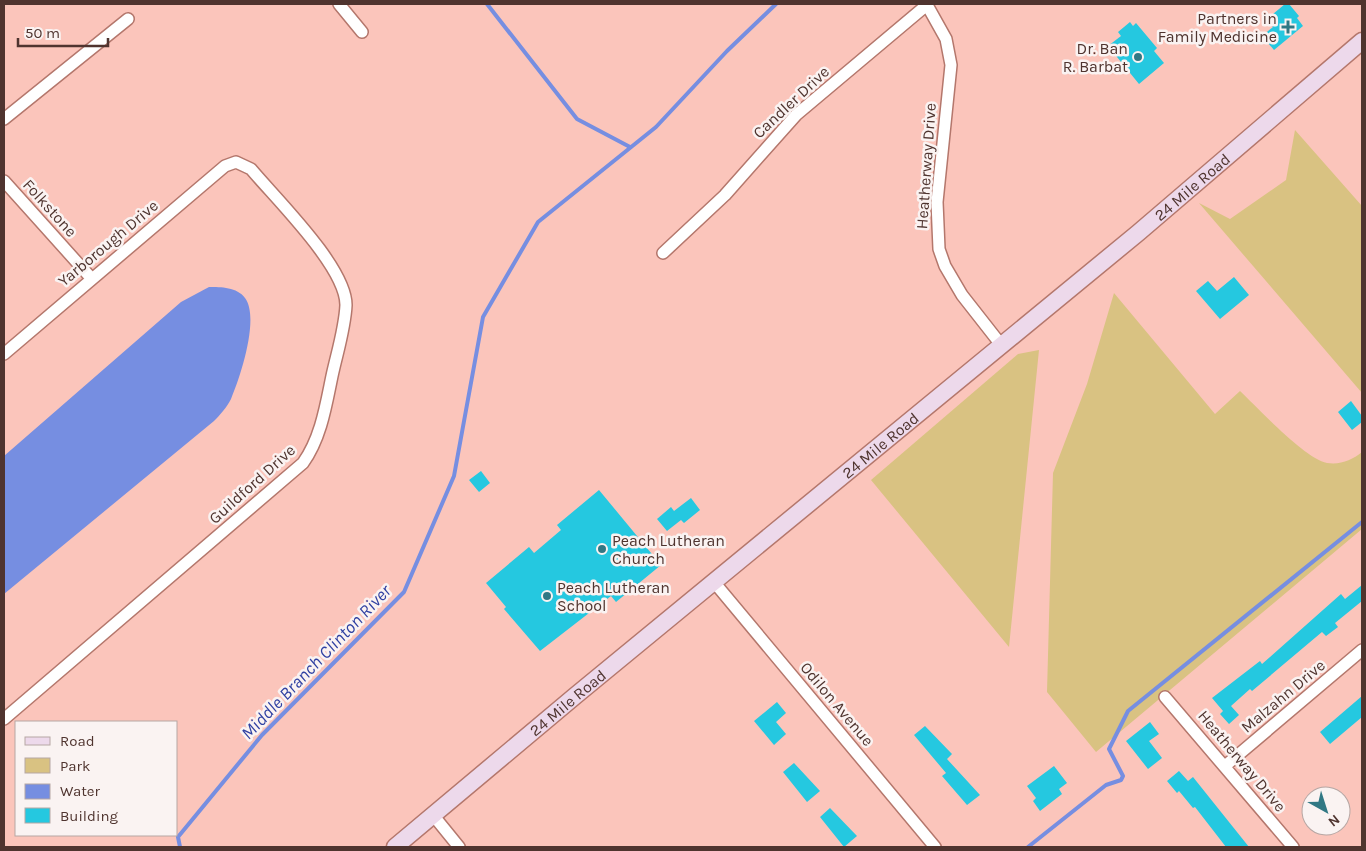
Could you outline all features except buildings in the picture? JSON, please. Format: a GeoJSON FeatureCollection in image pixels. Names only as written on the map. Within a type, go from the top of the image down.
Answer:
{"type":"FeatureCollection","features":[{"type":"Feature","properties":{"kind":"street"},"geometry":{"type":"LineString","coordinates":[[339,4],[362,32]]}},
{"type":"Feature","properties":{"kind":"street","name":"Candler Drive"},"geometry":{"type":"LineString","coordinates":[[663,253],[726,195],[796,115],[928,5]]}},
{"type":"Feature","properties":{"kind":"street","name":"Heatherway Drive"},"geometry":{"type":"LineString","coordinates":[[928,5],[946,39],[951,66],[937,202],[939,249],[945,266],[962,295],[1002,346]]}},
{"type":"Feature","properties":{"kind":"street"},"geometry":{"type":"LineString","coordinates":[[4,119],[128,19]]}},
{"type":"Feature","properties":{"kind":"street","name":"24 Mile Road"},"geometry":{"type":"LineString","coordinates":[[395,847],[1145,228],[1362,41]]}},
{"type":"Feature","properties":{"kind":"street","name":"Yarborough Drive"},"geometry":{"type":"LineString","coordinates":[[4,354],[225,166],[236,162]]}},
{"type":"Feature","properties":{"kind":"street","name":"Guildford Drive"},"geometry":{"type":"LineString","coordinates":[[4,718],[296,471],[313,446],[328,394],[344,316],[344,290],[327,258],[251,169],[236,162]]}},
{"type":"Feature","properties":{"kind":"street","name":"Folkstone"},"geometry":{"type":"LineString","coordinates":[[4,181],[92,279]]}},
{"type":"Feature","properties":{"kind":"street","name":"Odilon Avenue"},"geometry":{"type":"LineString","coordinates":[[714,582],[936,847]]}},
{"type":"Feature","properties":{"kind":"street","name":"Malzahn Drive"},"geometry":{"type":"LineString","coordinates":[[1225,766],[1362,650]]}},
{"type":"Feature","properties":{"kind":"street","name":"Heatherway Drive"},"geometry":{"type":"LineString","coordinates":[[1165,697],[1293,847]]}},
{"type":"Feature","properties":{"kind":"street"},"geometry":{"type":"LineString","coordinates":[[433,815],[459,847]]}},
{"type":"Feature","properties":{"kind":"green space"},"geometry":{"type":"Polygon","coordinates":[[[1295,130],[1362,206],[1362,393],[1199,203],[1230,219],[1286,180],[1295,130]]]}},
{"type":"Feature","properties":{"kind":"green space"},"geometry":{"type":"Polygon","coordinates":[[[1114,293],[1215,414],[1240,391],[1295,443],[1318,459],[1327,463],[1342,463],[1362,452],[1362,529],[1096,752],[1047,692],[1053,473],[1087,384],[1114,293]]]}},
{"type":"Feature","properties":{"kind":"green space"},"geometry":{"type":"Polygon","coordinates":[[[1039,350],[1009,647],[871,480],[1018,354],[1039,350]]]}},
{"type":"Feature","properties":{"kind":"water"},"geometry":{"type":"Polygon","coordinates":[[[209,287],[228,288],[242,294],[249,307],[250,333],[247,348],[239,377],[228,405],[214,421],[4,594],[4,456],[181,302],[209,287]]]}},
{"type":"Feature","properties":{"kind":"waterway"},"geometry":{"type":"LineString","coordinates":[[487,4],[577,119],[630,147]]}},
{"type":"Feature","properties":{"kind":"waterway","name":"Middle Branch Clinton River"},"geometry":{"type":"LineString","coordinates":[[180,847],[178,837],[262,735],[404,592],[454,476],[483,317],[538,222],[656,127],[727,51],[776,4]]}},
{"type":"Feature","properties":{"kind":"waterway"},"geometry":{"type":"LineString","coordinates":[[1028,847],[1106,785],[1121,780],[1123,776],[1109,749],[1128,711],[1362,522]]}},
{"type":"Feature","properties":{"kind":"place","name":"Partners in Family Medicine"},"geometry":{"type":"Point","coordinates":[1288,27]}},
{"type":"Feature","properties":{"kind":"place","name":"Dr. Ban R. Barbat"},"geometry":{"type":"Point","coordinates":[1138,57]}},
{"type":"Feature","properties":{"kind":"place","name":"Peach Lutheran Church"},"geometry":{"type":"Point","coordinates":[602,549]}},
{"type":"Feature","properties":{"kind":"place","name":"Peach Lutheran School"},"geometry":{"type":"Point","coordinates":[547,596]}}]}
